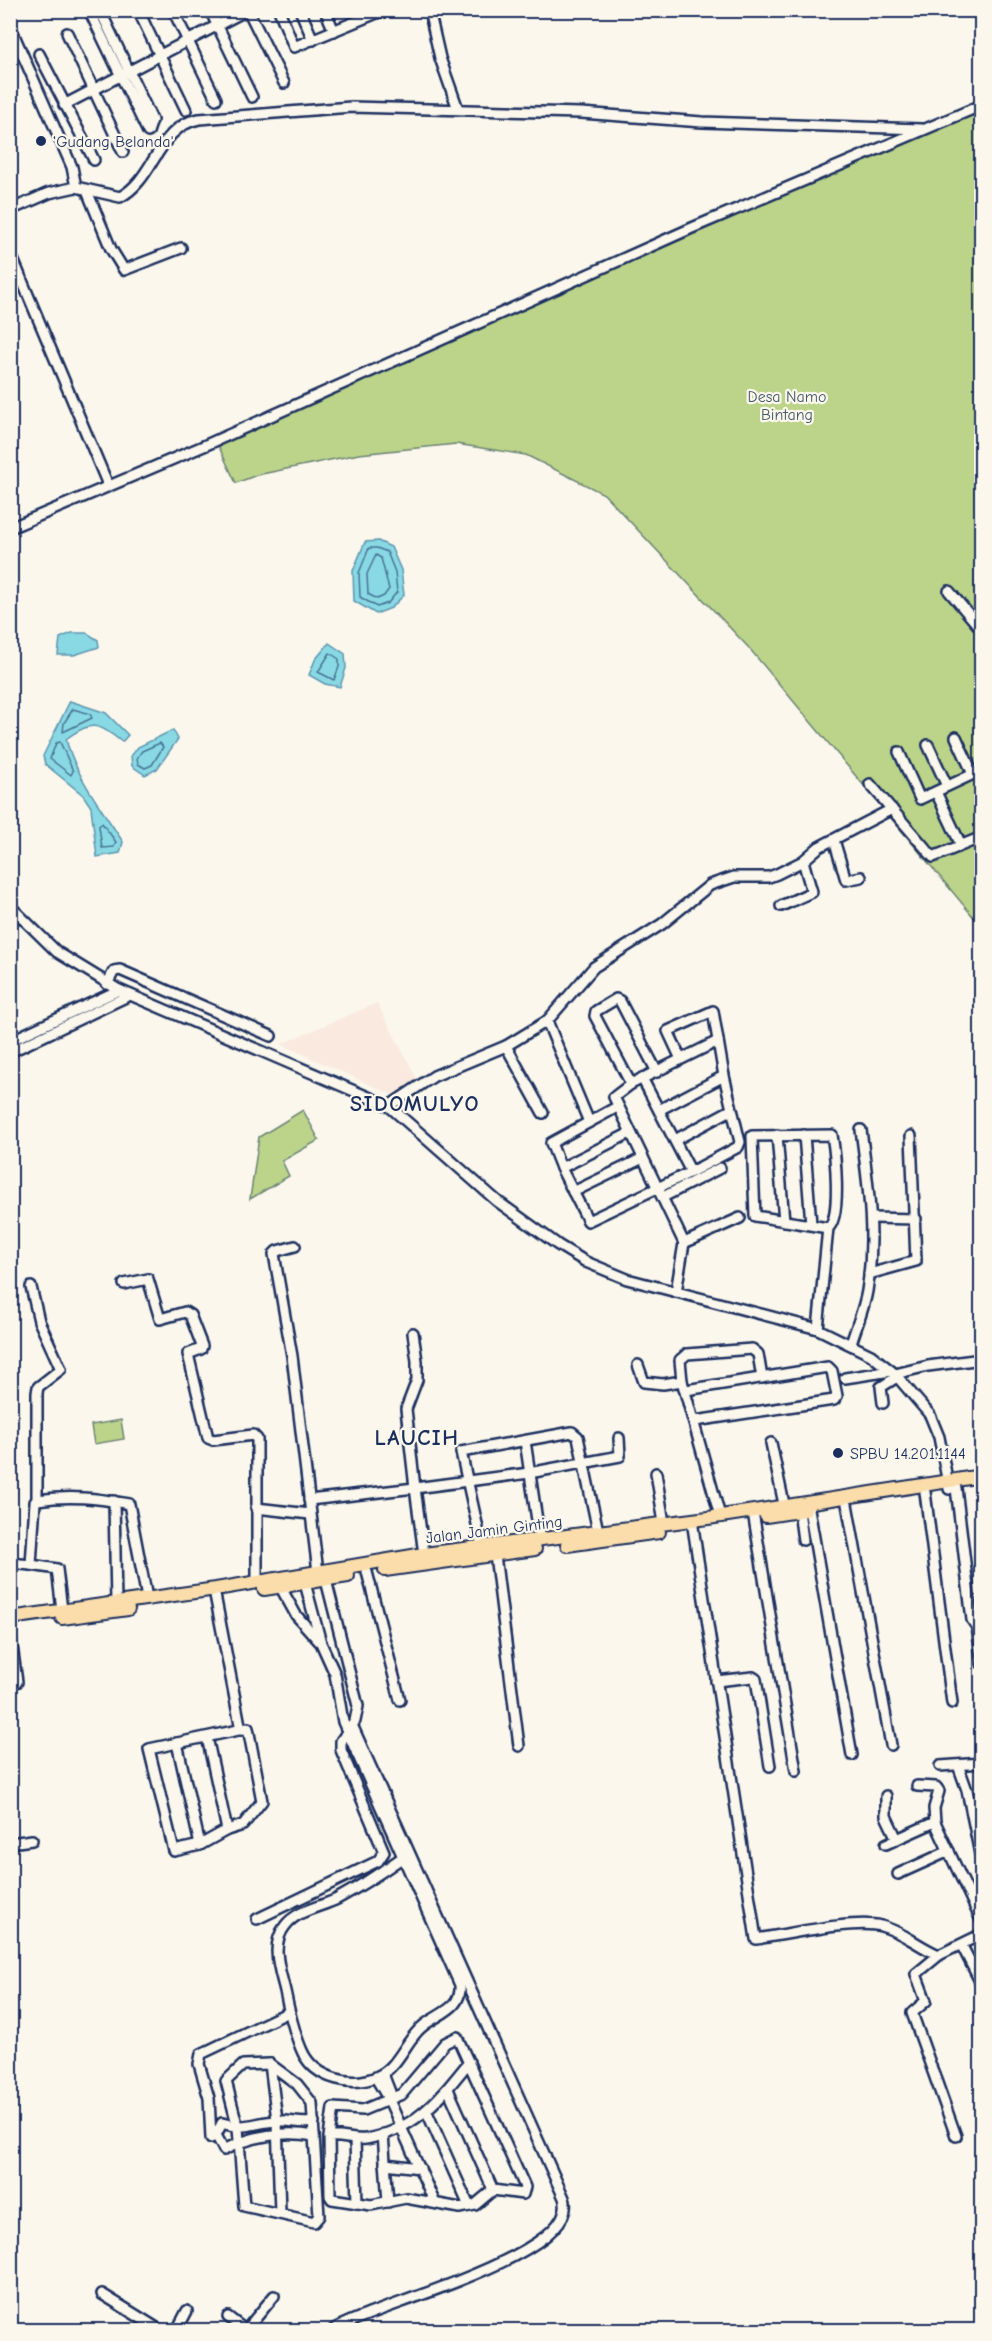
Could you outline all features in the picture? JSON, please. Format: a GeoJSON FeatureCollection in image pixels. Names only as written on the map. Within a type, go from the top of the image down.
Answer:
{"type":"FeatureCollection","features":[{"type":"Feature","properties":{"kind":"highway","name":"Jalan Jamin Ginting"},"geometry":{"type":"LineString","coordinates":[[10,1618],[257,1582],[367,1572],[693,1527],[925,1492],[981,1476]]}},
{"type":"Feature","properties":{"kind":"highway","name":"Jalan Jamin Ginting"},"geometry":{"type":"LineString","coordinates":[[10,1625],[305,1583],[322,1576],[424,1554],[487,1554],[540,1540],[720,1516],[784,1504],[952,1484],[981,1485]]}},
{"type":"Feature","properties":{"kind":"street"},"geometry":{"type":"LineString","coordinates":[[89,10],[126,74],[152,120],[148,132],[126,74],[100,10]]}},
{"type":"Feature","properties":{"kind":"street"},"geometry":{"type":"LineString","coordinates":[[138,10],[162,55],[186,110]]}},
{"type":"Feature","properties":{"kind":"street"},"geometry":{"type":"LineString","coordinates":[[173,10],[216,99]]}},
{"type":"Feature","properties":{"kind":"street"},"geometry":{"type":"LineString","coordinates":[[210,10],[252,97]]}},
{"type":"Feature","properties":{"kind":"street"},"geometry":{"type":"LineString","coordinates":[[64,105],[248,10],[284,83]]}},
{"type":"Feature","properties":{"kind":"street"},"geometry":{"type":"LineString","coordinates":[[279,10],[294,47],[334,31],[361,15],[384,10]]}},
{"type":"Feature","properties":{"kind":"street"},"geometry":{"type":"LineString","coordinates":[[300,10],[313,40]]}},
{"type":"Feature","properties":{"kind":"street"},"geometry":{"type":"LineString","coordinates":[[325,10],[334,31]]}},
{"type":"Feature","properties":{"kind":"street"},"geometry":{"type":"LineString","coordinates":[[429,10],[440,58],[458,110]]}},
{"type":"Feature","properties":{"kind":"street"},"geometry":{"type":"LineString","coordinates":[[10,26],[72,167],[76,186]]}},
{"type":"Feature","properties":{"kind":"street"},"geometry":{"type":"LineString","coordinates":[[66,33],[123,152]]}},
{"type":"Feature","properties":{"kind":"street"},"geometry":{"type":"LineString","coordinates":[[39,54],[94,160]]}},
{"type":"Feature","properties":{"kind":"street"},"geometry":{"type":"LineString","coordinates":[[10,528],[206,445],[561,285],[981,105]]}},
{"type":"Feature","properties":{"kind":"street"},"geometry":{"type":"LineString","coordinates":[[10,210],[49,193],[76,186],[87,191],[120,197],[133,190],[164,142],[179,126],[188,121],[351,107],[924,129]]}},
{"type":"Feature","properties":{"kind":"street"},"geometry":{"type":"LineString","coordinates":[[87,191],[122,268],[128,270],[181,248]]}},
{"type":"Feature","properties":{"kind":"street"},"geometry":{"type":"LineString","coordinates":[[11,254],[108,485]]}},
{"type":"Feature","properties":{"kind":"street"},"geometry":{"type":"LineString","coordinates":[[950,591],[981,630]]}},
{"type":"Feature","properties":{"kind":"street"},"geometry":{"type":"LineString","coordinates":[[899,752],[920,800],[977,772],[956,738]]}},
{"type":"Feature","properties":{"kind":"street"},"geometry":{"type":"LineString","coordinates":[[928,745],[947,786]]}},
{"type":"Feature","properties":{"kind":"street"},"geometry":{"type":"LineString","coordinates":[[870,784],[933,857],[981,837]]}},
{"type":"Feature","properties":{"kind":"street"},"geometry":{"type":"LineString","coordinates":[[936,792],[961,845]]}},
{"type":"Feature","properties":{"kind":"street"},"geometry":{"type":"LineString","coordinates":[[389,1106],[434,1076],[506,1046],[547,1021],[594,967],[662,924],[710,885],[742,875],[769,877],[803,861],[819,847],[892,809]]}},
{"type":"Feature","properties":{"kind":"street"},"geometry":{"type":"LineString","coordinates":[[834,840],[846,880],[861,878]]}},
{"type":"Feature","properties":{"kind":"street"},"geometry":{"type":"LineString","coordinates":[[781,906],[812,892],[803,861]]}},
{"type":"Feature","properties":{"kind":"street"},"geometry":{"type":"LineString","coordinates":[[10,906],[57,952],[107,984],[389,1106],[496,1201],[558,1245],[605,1270],[676,1292],[818,1329],[851,1344],[894,1374],[930,1415],[939,1437],[952,1484],[972,1620],[976,1628],[981,1664]]}},
{"type":"Feature","properties":{"kind":"street"},"geometry":{"type":"LineString","coordinates":[[107,984],[114,971],[120,970],[271,1036]]}},
{"type":"Feature","properties":{"kind":"street"},"geometry":{"type":"LineString","coordinates":[[10,1041],[119,990]]}},
{"type":"Feature","properties":{"kind":"street"},"geometry":{"type":"LineString","coordinates":[[10,1052],[130,995]]}},
{"type":"Feature","properties":{"kind":"street"},"geometry":{"type":"LineString","coordinates":[[631,1084],[595,1016],[596,1011],[616,999],[620,1001],[657,1072]]}},
{"type":"Feature","properties":{"kind":"street"},"geometry":{"type":"LineString","coordinates":[[661,1193],[691,1172],[738,1147],[740,1139],[724,1077],[715,1013],[711,1010],[670,1029],[668,1033],[681,1059]]}},
{"type":"Feature","properties":{"kind":"street"},"geometry":{"type":"LineString","coordinates":[[547,1021],[590,1122]]}},
{"type":"Feature","properties":{"kind":"street"},"geometry":{"type":"LineString","coordinates":[[676,1292],[684,1243],[617,1107],[615,1096],[642,1078],[718,1041]]}},
{"type":"Feature","properties":{"kind":"street"},"geometry":{"type":"LineString","coordinates":[[506,1046],[543,1113]]}},
{"type":"Feature","properties":{"kind":"street"},"geometry":{"type":"LineString","coordinates":[[658,1110],[724,1077]]}},
{"type":"Feature","properties":{"kind":"street"},"geometry":{"type":"LineString","coordinates":[[642,1078],[691,1172]]}},
{"type":"Feature","properties":{"kind":"street"},"geometry":{"type":"LineString","coordinates":[[617,1107],[551,1143],[561,1168],[590,1221],[720,1168]]}},
{"type":"Feature","properties":{"kind":"street"},"geometry":{"type":"LineString","coordinates":[[675,1140],[731,1110]]}},
{"type":"Feature","properties":{"kind":"street"},"geometry":{"type":"LineString","coordinates":[[851,1344],[867,1293],[869,1274],[871,1218],[861,1130]]}},
{"type":"Feature","properties":{"kind":"street"},"geometry":{"type":"LineString","coordinates":[[561,1168],[630,1133]]}},
{"type":"Feature","properties":{"kind":"street"},"geometry":{"type":"LineString","coordinates":[[818,1329],[828,1228],[834,1220],[837,1196],[833,1137],[830,1134],[755,1134],[751,1138],[754,1210],[757,1217],[828,1228]]}},
{"type":"Feature","properties":{"kind":"street"},"geometry":{"type":"LineString","coordinates":[[777,1135],[783,1221]]}},
{"type":"Feature","properties":{"kind":"street"},"geometry":{"type":"LineString","coordinates":[[804,1135],[810,1224]]}},
{"type":"Feature","properties":{"kind":"street"},"geometry":{"type":"LineString","coordinates":[[869,1274],[916,1262],[916,1220],[910,1136]]}},
{"type":"Feature","properties":{"kind":"street"},"geometry":{"type":"LineString","coordinates":[[573,1192],[644,1158]]}},
{"type":"Feature","properties":{"kind":"street"},"geometry":{"type":"LineString","coordinates":[[684,1243],[740,1218]]}},
{"type":"Feature","properties":{"kind":"street"},"geometry":{"type":"LineString","coordinates":[[871,1218],[916,1220]]}},
{"type":"Feature","properties":{"kind":"street"},"geometry":{"type":"LineString","coordinates":[[257,1919],[382,1858],[384,1845],[341,1750],[341,1741],[350,1730],[358,1706],[322,1576],[310,1514],[292,1356],[274,1254],[296,1246]]}},
{"type":"Feature","properties":{"kind":"street"},"geometry":{"type":"LineString","coordinates":[[124,1284],[148,1279],[160,1319],[185,1312],[190,1315],[202,1346],[200,1350],[188,1354],[207,1436],[213,1440],[253,1436],[257,1439],[257,1582]]}},
{"type":"Feature","properties":{"kind":"street"},"geometry":{"type":"LineString","coordinates":[[31,1287],[39,1321],[61,1369],[38,1387],[37,1393],[38,1500],[35,1503],[31,1565]]}},
{"type":"Feature","properties":{"kind":"street"},"geometry":{"type":"LineString","coordinates":[[412,1333],[417,1360],[417,1380],[406,1412],[424,1554]]}},
{"type":"Feature","properties":{"kind":"street"},"geometry":{"type":"LineString","coordinates":[[720,1516],[684,1385],[680,1362],[684,1355],[743,1348],[757,1351],[762,1378]]}},
{"type":"Feature","properties":{"kind":"street"},"geometry":{"type":"LineString","coordinates":[[845,1378],[894,1374],[928,1366],[981,1359]]}},
{"type":"Feature","properties":{"kind":"street"},"geometry":{"type":"LineString","coordinates":[[638,1365],[644,1382],[684,1385],[762,1378],[829,1367],[837,1397],[832,1400],[695,1422]]}},
{"type":"Feature","properties":{"kind":"street"},"geometry":{"type":"LineString","coordinates":[[884,1403],[881,1388],[894,1374]]}},
{"type":"Feature","properties":{"kind":"street"},"geometry":{"type":"LineString","coordinates":[[519,1746],[487,1554],[461,1452],[575,1432],[584,1462],[598,1531]]}},
{"type":"Feature","properties":{"kind":"street"},"geometry":{"type":"LineString","coordinates":[[309,1500],[467,1482],[529,1473],[621,1455],[619,1438]]}},
{"type":"Feature","properties":{"kind":"street"},"geometry":{"type":"LineString","coordinates":[[525,1441],[540,1540]]}},
{"type":"Feature","properties":{"kind":"street"},"geometry":{"type":"LineString","coordinates":[[771,1443],[784,1504]]}},
{"type":"Feature","properties":{"kind":"street"},"geometry":{"type":"LineString","coordinates":[[656,1473],[664,1523]]}},
{"type":"Feature","properties":{"kind":"street"},"geometry":{"type":"LineString","coordinates":[[925,1492],[952,1703]]}},
{"type":"Feature","properties":{"kind":"street"},"geometry":{"type":"LineString","coordinates":[[38,1500],[73,1496],[129,1504],[147,1598]]}},
{"type":"Feature","properties":{"kind":"street"},"geometry":{"type":"LineString","coordinates":[[114,1501],[116,1603]]}},
{"type":"Feature","properties":{"kind":"street"},"geometry":{"type":"LineString","coordinates":[[847,1504],[891,1745]]}},
{"type":"Feature","properties":{"kind":"street"},"geometry":{"type":"LineString","coordinates":[[256,1508],[310,1514]]}},
{"type":"Feature","properties":{"kind":"street"},"geometry":{"type":"LineString","coordinates":[[803,1540],[804,1510]]}},
{"type":"Feature","properties":{"kind":"street"},"geometry":{"type":"LineString","coordinates":[[804,1510],[852,1755]]}},
{"type":"Feature","properties":{"kind":"street"},"geometry":{"type":"LineString","coordinates":[[754,1518],[796,1771]]}},
{"type":"Feature","properties":{"kind":"street"},"geometry":{"type":"LineString","coordinates":[[693,1527],[756,1939],[832,1927],[877,1925],[895,1931],[939,1955]]}},
{"type":"Feature","properties":{"kind":"street"},"geometry":{"type":"LineString","coordinates":[[10,1563],[57,1569],[62,1610]]}},
{"type":"Feature","properties":{"kind":"street"},"geometry":{"type":"LineString","coordinates":[[367,1572],[400,1700]]}},
{"type":"Feature","properties":{"kind":"street"},"geometry":{"type":"LineString","coordinates":[[305,1583],[321,1643],[335,1674],[350,1730],[460,1985],[461,1993],[456,2004],[423,2025],[379,2076],[343,2081],[321,2072],[303,2054],[289,2012],[277,1945],[284,1928],[296,1917],[366,1883],[403,1857]]}},
{"type":"Feature","properties":{"kind":"street"},"geometry":{"type":"LineString","coordinates":[[280,1586],[296,1615],[321,1643]]}},
{"type":"Feature","properties":{"kind":"street"},"geometry":{"type":"LineString","coordinates":[[215,1595],[241,1730]]}},
{"type":"Feature","properties":{"kind":"street"},"geometry":{"type":"LineString","coordinates":[[10,1631],[17,1682]]}},
{"type":"Feature","properties":{"kind":"street"},"geometry":{"type":"LineString","coordinates":[[716,1681],[753,1677],[756,1679],[770,1766]]}},
{"type":"Feature","properties":{"kind":"street"},"geometry":{"type":"LineString","coordinates":[[248,1728],[262,1801],[243,1825],[227,1830],[200,1845],[174,1851],[149,1749],[207,1737],[248,1728]]}},
{"type":"Feature","properties":{"kind":"street"},"geometry":{"type":"LineString","coordinates":[[333,2331],[351,2321],[450,2286],[532,2246],[558,2225],[565,2209],[564,2199],[350,1730]]}},
{"type":"Feature","properties":{"kind":"street"},"geometry":{"type":"LineString","coordinates":[[207,1737],[227,1830]]}},
{"type":"Feature","properties":{"kind":"street"},"geometry":{"type":"LineString","coordinates":[[177,1743],[200,1845]]}},
{"type":"Feature","properties":{"kind":"street"},"geometry":{"type":"LineString","coordinates":[[940,1766],[981,1763]]}},
{"type":"Feature","properties":{"kind":"street"},"geometry":{"type":"LineString","coordinates":[[958,1765],[967,1790],[981,1864]]}},
{"type":"Feature","properties":{"kind":"street"},"geometry":{"type":"LineString","coordinates":[[918,1786],[936,1787],[939,1791],[934,1808],[935,1822],[981,1922]]}},
{"type":"Feature","properties":{"kind":"street"},"geometry":{"type":"LineString","coordinates":[[886,1796],[886,1816],[897,1839]]}},
{"type":"Feature","properties":{"kind":"street"},"geometry":{"type":"LineString","coordinates":[[886,1844],[935,1822]]}},
{"type":"Feature","properties":{"kind":"street"},"geometry":{"type":"LineString","coordinates":[[10,1843],[32,1840]]}},
{"type":"Feature","properties":{"kind":"street"},"geometry":{"type":"LineString","coordinates":[[898,1874],[949,1851]]}},
{"type":"Feature","properties":{"kind":"street"},"geometry":{"type":"LineString","coordinates":[[956,2136],[912,2013],[926,2001],[916,1974],[939,1955],[962,1946],[981,1934]]}},
{"type":"Feature","properties":{"kind":"street"},"geometry":{"type":"LineString","coordinates":[[962,1946],[981,1985]]}},
{"type":"Feature","properties":{"kind":"street"},"geometry":{"type":"LineString","coordinates":[[289,2012],[201,2054],[199,2064],[209,2098],[211,2138],[216,2135],[222,2123],[238,2128],[277,2120],[305,2124],[314,2122]]}},
{"type":"Feature","properties":{"kind":"street"},"geometry":{"type":"LineString","coordinates":[[458,2039],[525,2187],[520,2195],[493,2190],[475,2205],[460,2208],[434,2201],[406,2198],[371,2205],[332,2199],[330,2196],[329,2137],[333,2108],[363,2110],[389,2100],[411,2086],[449,2040],[458,2039]]}},
{"type":"Feature","properties":{"kind":"street"},"geometry":{"type":"LineString","coordinates":[[329,2137],[355,2140],[402,2127],[427,2112],[469,2062]]}},
{"type":"Feature","properties":{"kind":"street"},"geometry":{"type":"LineString","coordinates":[[270,2064],[277,2120],[275,2134],[280,2213]]}},
{"type":"Feature","properties":{"kind":"street"},"geometry":{"type":"LineString","coordinates":[[270,2064],[297,2084],[312,2103],[319,2216],[314,2222],[244,2206],[238,2128],[226,2081],[228,2076],[243,2065],[270,2064]]}},
{"type":"Feature","properties":{"kind":"street"},"geometry":{"type":"LineString","coordinates":[[379,2076],[434,2201]]}},
{"type":"Feature","properties":{"kind":"street"},"geometry":{"type":"LineString","coordinates":[[448,2089],[493,2190]]}},
{"type":"Feature","properties":{"kind":"street"},"geometry":{"type":"LineString","coordinates":[[427,2112],[469,2206]]}},
{"type":"Feature","properties":{"kind":"street"},"geometry":{"type":"LineString","coordinates":[[216,2135],[224,2150],[238,2143],[275,2134],[314,2136]]}},
{"type":"Feature","properties":{"kind":"street"},"geometry":{"type":"LineString","coordinates":[[383,2134],[388,2202]]}},
{"type":"Feature","properties":{"kind":"street"},"geometry":{"type":"LineString","coordinates":[[355,2140],[357,2203]]}},
{"type":"Feature","properties":{"kind":"street"},"geometry":{"type":"LineString","coordinates":[[385,2164],[420,2169]]}},
{"type":"Feature","properties":{"kind":"street"},"geometry":{"type":"LineString","coordinates":[[102,2294],[160,2331]]}},
{"type":"Feature","properties":{"kind":"street"},"geometry":{"type":"LineString","coordinates":[[228,2317],[245,2331],[274,2296]]}},
{"type":"Feature","properties":{"kind":"street"},"geometry":{"type":"LineString","coordinates":[[177,2331],[187,2311]]}},
{"type":"Feature","properties":{"kind":"shaded area"},"geometry":{"type":"Polygon","coordinates":[[[377,1003],[418,1081],[397,1097],[281,1044],[377,1003]]]}},
{"type":"Feature","properties":{"kind":"green space","name":"Desa Namo Bintang"},"geometry":{"type":"Polygon","coordinates":[[[981,107],[981,926],[749,648],[604,494],[526,455],[456,444],[359,454],[257,475],[236,483],[217,443],[981,107]]]}},
{"type":"Feature","properties":{"kind":"green space"},"geometry":{"type":"Polygon","coordinates":[[[303,1110],[319,1140],[282,1161],[289,1176],[250,1199],[259,1137],[303,1110]]]}},
{"type":"Feature","properties":{"kind":"green space"},"geometry":{"type":"Polygon","coordinates":[[[121,1420],[124,1439],[94,1444],[91,1425],[121,1420]]]}},
{"type":"Feature","properties":{"kind":"water"},"geometry":{"type":"Polygon","coordinates":[[[378,541],[391,547],[401,570],[404,595],[391,608],[376,614],[354,601],[353,571],[365,542],[378,541]]]}},
{"type":"Feature","properties":{"kind":"water"},"geometry":{"type":"Polygon","coordinates":[[[72,633],[87,633],[98,640],[99,647],[74,655],[58,655],[60,638],[72,633]]]}},
{"type":"Feature","properties":{"kind":"water"},"geometry":{"type":"Polygon","coordinates":[[[329,643],[345,654],[346,668],[340,687],[325,684],[309,675],[315,660],[329,643]]]}},
{"type":"Feature","properties":{"kind":"water"},"geometry":{"type":"Polygon","coordinates":[[[70,701],[106,713],[128,735],[122,742],[107,731],[94,726],[82,729],[66,739],[83,780],[123,842],[120,853],[97,857],[91,807],[83,795],[45,764],[43,756],[70,701]]]}},
{"type":"Feature","properties":{"kind":"water"},"geometry":{"type":"Polygon","coordinates":[[[173,730],[178,739],[157,769],[145,775],[132,766],[131,756],[138,747],[173,730]]]}},
{"type":"Feature","properties":{"kind":"place","name":"'Gudang Belanda'"},"geometry":{"type":"Point","coordinates":[41,141]}},
{"type":"Feature","properties":{"kind":"place","name":"SPBU 14.201.1144"},"geometry":{"type":"Point","coordinates":[838,1453]}},
{"type":"Feature","properties":{"kind":"district","name":"SIDOMULYO"},"geometry":{"type":"Point","coordinates":[415,1103]}},
{"type":"Feature","properties":{"kind":"district","name":"LAUCIH"},"geometry":{"type":"Point","coordinates":[417,1437]}}]}
